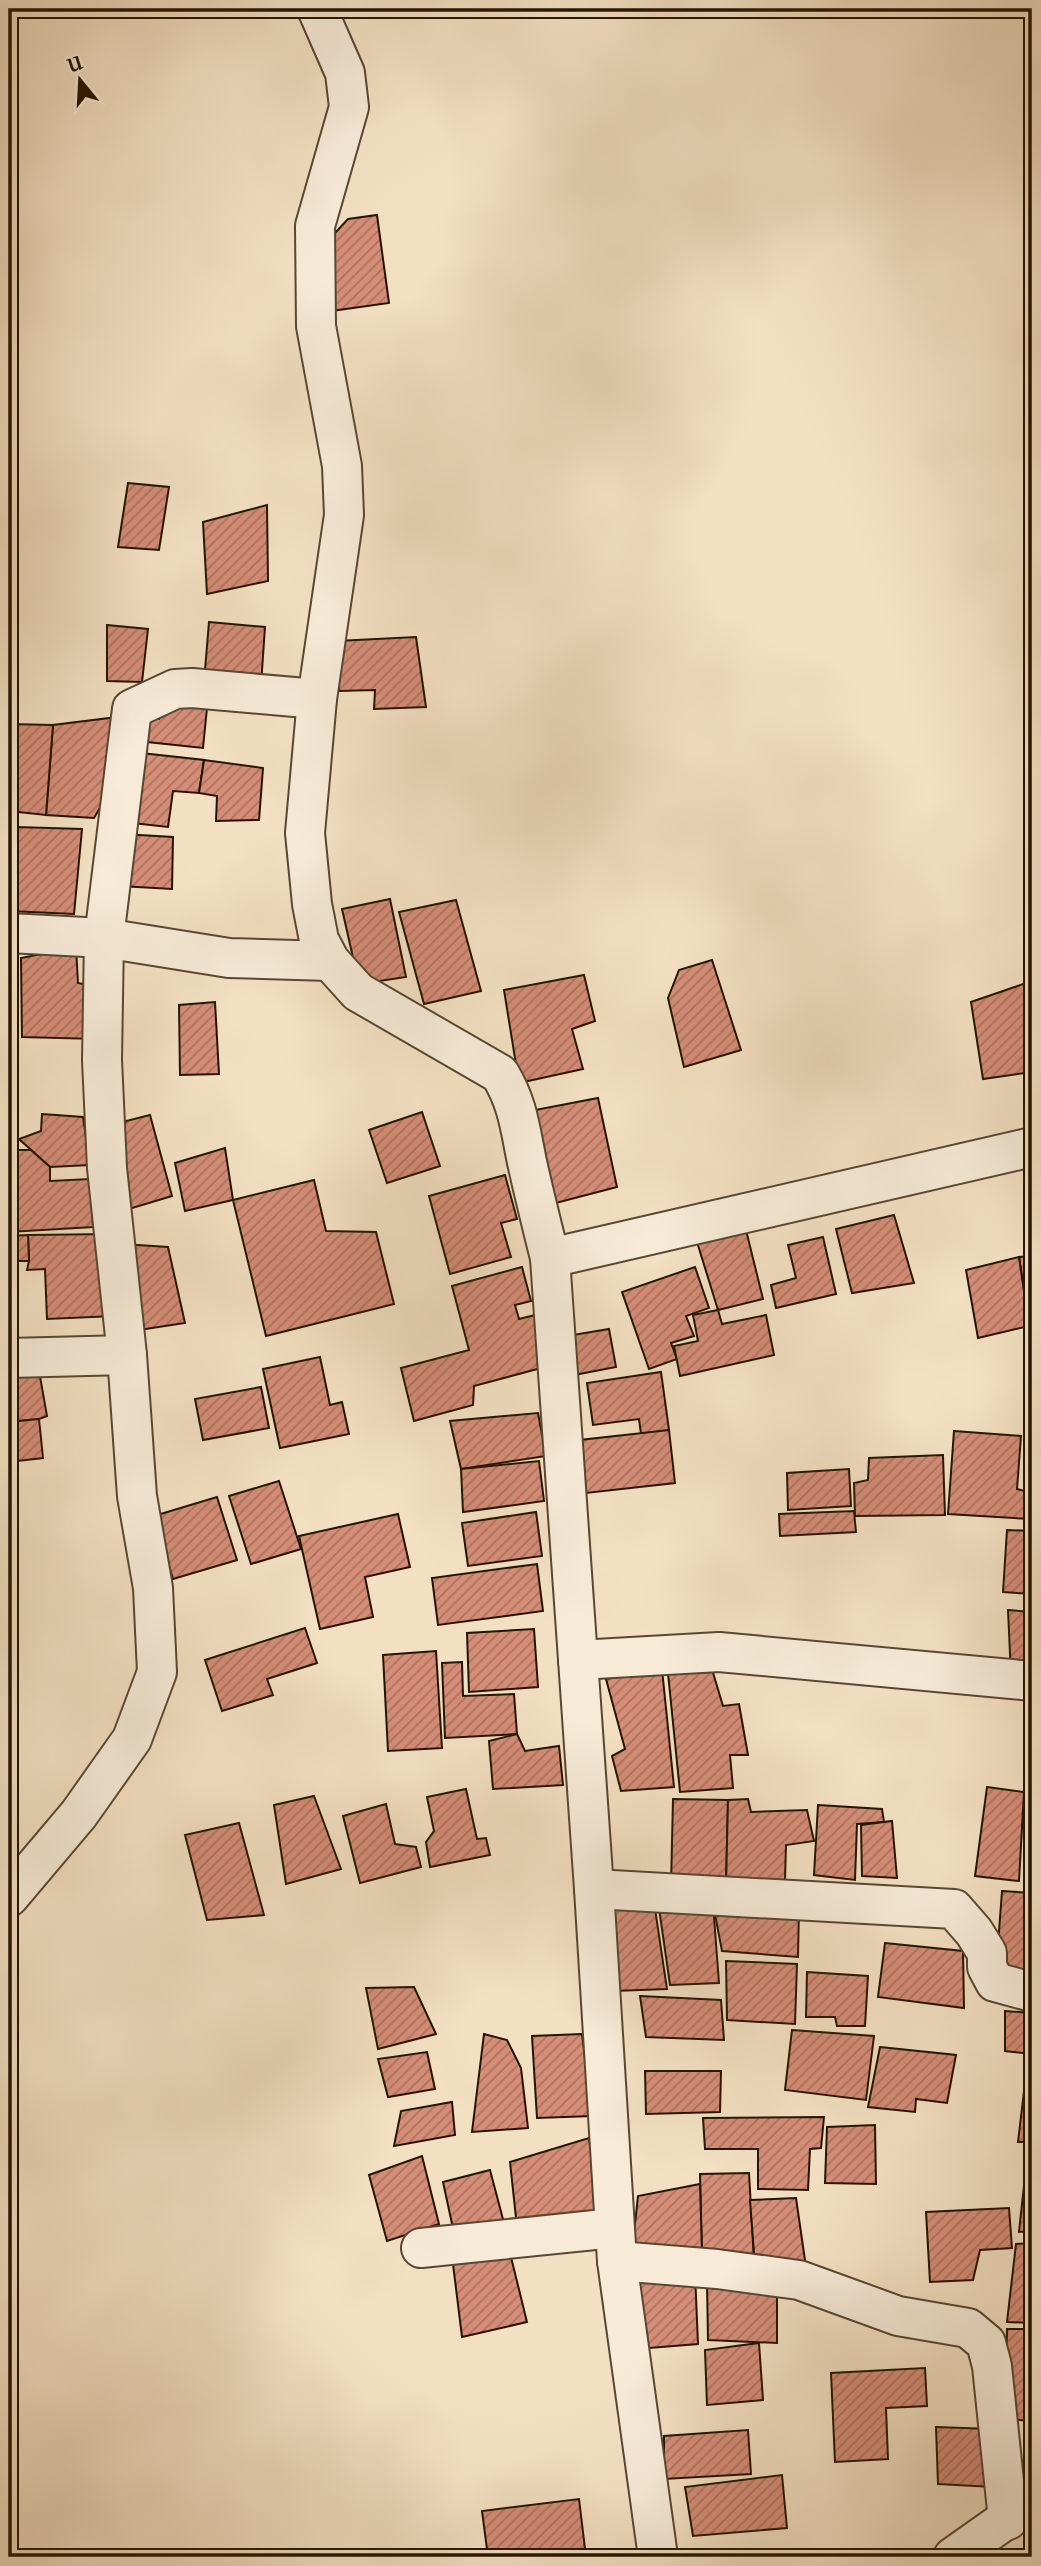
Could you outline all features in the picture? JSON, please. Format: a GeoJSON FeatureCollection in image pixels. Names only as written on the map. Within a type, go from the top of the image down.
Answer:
{"type":"FeatureCollection","features":[{"type":"Feature","properties":{"kind":"street"},"geometry":{"type":"LineString","coordinates":[[317,9],[345,73],[349,107],[315,226],[316,326],[342,466],[344,515],[317,699],[305,833],[312,904],[318,940],[330,961],[358,992],[500,1074],[512,1094],[519,1116],[526,1161],[550,1258],[579,1660],[615,2245],[658,2557]]}},
{"type":"Feature","properties":{"kind":"street"},"geometry":{"type":"LineString","coordinates":[[9,1897],[79,1814],[132,1739],[157,1672],[153,1588],[137,1496],[127,1355],[107,1168],[102,1060],[104,938],[132,709],[175,689],[192,688],[317,699]]}},
{"type":"Feature","properties":{"kind":"street"},"geometry":{"type":"LineString","coordinates":[[9,933],[104,938],[229,958],[330,961]]}},
{"type":"Feature","properties":{"kind":"street"},"geometry":{"type":"LineString","coordinates":[[550,1258],[1032,1147]]}},
{"type":"Feature","properties":{"kind":"street"},"geometry":{"type":"LineString","coordinates":[[9,1358],[127,1355]]}},
{"type":"Feature","properties":{"kind":"street"},"geometry":{"type":"LineString","coordinates":[[579,1660],[719,1652],[1032,1681]]}},
{"type":"Feature","properties":{"kind":"street"},"geometry":{"type":"LineString","coordinates":[[594,1889],[954,1909],[974,1932],[987,1953],[987,1967],[995,1982],[1032,1992]]}},
{"type":"Feature","properties":{"kind":"street"},"geometry":{"type":"LineString","coordinates":[[421,2248],[615,2245],[717,2269],[799,2280],[898,2316],[968,2328],[986,2343],[1020,2510],[953,2557]]}},
{"type":"Feature","properties":{"kind":"building"},"geometry":{"type":"Polygon","coordinates":[[[377,215],[389,303],[331,311],[322,247],[348,219],[377,215]]]}},
{"type":"Feature","properties":{"kind":"building"},"geometry":{"type":"Polygon","coordinates":[[[128,483],[169,487],[159,550],[118,547],[128,483]]]}},
{"type":"Feature","properties":{"kind":"building"},"geometry":{"type":"Polygon","coordinates":[[[267,505],[268,581],[207,594],[203,522],[267,505]]]}},
{"type":"Feature","properties":{"kind":"building"},"geometry":{"type":"Polygon","coordinates":[[[209,622],[265,627],[261,685],[204,682],[209,622]]]}},
{"type":"Feature","properties":{"kind":"building"},"geometry":{"type":"Polygon","coordinates":[[[107,625],[148,629],[142,682],[107,681],[107,625]]]}},
{"type":"Feature","properties":{"kind":"building"},"geometry":{"type":"Polygon","coordinates":[[[416,637],[426,707],[374,709],[375,690],[339,691],[337,641],[416,637]]]}},
{"type":"Feature","properties":{"kind":"building"},"geometry":{"type":"Polygon","coordinates":[[[208,698],[203,748],[138,741],[141,717],[159,719],[165,699],[208,698]]]}},
{"type":"Feature","properties":{"kind":"building"},"geometry":{"type":"Polygon","coordinates":[[[126,716],[118,777],[94,818],[46,815],[53,725],[126,716]]]}},
{"type":"Feature","properties":{"kind":"building"},"geometry":{"type":"Polygon","coordinates":[[[9,724],[53,725],[46,815],[9,811],[9,724]]]}},
{"type":"Feature","properties":{"kind":"building"},"geometry":{"type":"Polygon","coordinates":[[[132,752],[204,760],[199,793],[173,791],[168,827],[124,822],[132,752]]]}},
{"type":"Feature","properties":{"kind":"building"},"geometry":{"type":"Polygon","coordinates":[[[204,760],[263,768],[259,820],[216,821],[217,796],[199,793],[204,760]]]}},
{"type":"Feature","properties":{"kind":"building"},"geometry":{"type":"Polygon","coordinates":[[[9,826],[16,827],[9,907],[9,826]]]}},
{"type":"Feature","properties":{"kind":"building"},"geometry":{"type":"Polygon","coordinates":[[[16,827],[82,829],[74,914],[9,911],[16,827]]]}},
{"type":"Feature","properties":{"kind":"building"},"geometry":{"type":"Polygon","coordinates":[[[122,834],[173,837],[172,889],[120,886],[122,834]]]}},
{"type":"Feature","properties":{"kind":"building"},"geometry":{"type":"Polygon","coordinates":[[[390,899],[406,977],[359,984],[342,909],[390,899]]]}},
{"type":"Feature","properties":{"kind":"building"},"geometry":{"type":"Polygon","coordinates":[[[456,900],[481,991],[424,1004],[399,912],[456,900]]]}},
{"type":"Feature","properties":{"kind":"building"},"geometry":{"type":"Polygon","coordinates":[[[76,947],[78,983],[97,987],[97,1039],[22,1037],[21,958],[76,947]]]}},
{"type":"Feature","properties":{"kind":"building"},"geometry":{"type":"Polygon","coordinates":[[[712,960],[741,1050],[684,1067],[668,998],[679,970],[712,960]]]}},
{"type":"Feature","properties":{"kind":"building"},"geometry":{"type":"Polygon","coordinates":[[[584,975],[595,1021],[572,1029],[583,1069],[519,1083],[504,990],[584,975]]]}},
{"type":"Feature","properties":{"kind":"building"},"geometry":{"type":"Polygon","coordinates":[[[1032,981],[1032,1072],[983,1079],[971,1002],[1032,981]]]}},
{"type":"Feature","properties":{"kind":"building"},"geometry":{"type":"Polygon","coordinates":[[[9,987],[13,987],[13,1026],[9,1026],[9,987]]]}},
{"type":"Feature","properties":{"kind":"building"},"geometry":{"type":"Polygon","coordinates":[[[215,1002],[219,1074],[180,1075],[179,1005],[215,1002]]]}},
{"type":"Feature","properties":{"kind":"building"},"geometry":{"type":"Polygon","coordinates":[[[598,1098],[617,1187],[548,1205],[530,1111],[598,1098]]]}},
{"type":"Feature","properties":{"kind":"building"},"geometry":{"type":"Polygon","coordinates":[[[422,1112],[440,1166],[387,1183],[369,1130],[422,1112]]]}},
{"type":"Feature","properties":{"kind":"building"},"geometry":{"type":"Polygon","coordinates":[[[42,1114],[83,1117],[90,1165],[50,1167],[19,1139],[41,1131],[42,1114]]]}},
{"type":"Feature","properties":{"kind":"building"},"geometry":{"type":"Polygon","coordinates":[[[150,1115],[172,1196],[119,1212],[113,1153],[126,1121],[150,1115]]]}},
{"type":"Feature","properties":{"kind":"building"},"geometry":{"type":"Polygon","coordinates":[[[225,1148],[233,1200],[185,1211],[175,1163],[225,1148]]]}},
{"type":"Feature","properties":{"kind":"building"},"geometry":{"type":"Polygon","coordinates":[[[9,1150],[31,1150],[50,1167],[50,1181],[90,1179],[93,1227],[9,1232],[9,1150]]]}},
{"type":"Feature","properties":{"kind":"building"},"geometry":{"type":"Polygon","coordinates":[[[505,1175],[517,1219],[501,1223],[511,1257],[450,1274],[429,1196],[505,1175]]]}},
{"type":"Feature","properties":{"kind":"building"},"geometry":{"type":"Polygon","coordinates":[[[314,1180],[326,1231],[376,1232],[394,1304],[266,1336],[233,1200],[314,1180]]]}},
{"type":"Feature","properties":{"kind":"building"},"geometry":{"type":"Polygon","coordinates":[[[894,1215],[914,1283],[852,1293],[836,1229],[894,1215]]]}},
{"type":"Feature","properties":{"kind":"building"},"geometry":{"type":"Polygon","coordinates":[[[746,1230],[763,1299],[718,1310],[697,1242],[746,1230]]]}},
{"type":"Feature","properties":{"kind":"building"},"geometry":{"type":"Polygon","coordinates":[[[111,1234],[114,1316],[47,1319],[45,1269],[27,1270],[28,1235],[111,1234]]]}},
{"type":"Feature","properties":{"kind":"building"},"geometry":{"type":"Polygon","coordinates":[[[28,1235],[29,1261],[9,1261],[9,1236],[28,1235]]]}},
{"type":"Feature","properties":{"kind":"building"},"geometry":{"type":"Polygon","coordinates":[[[823,1237],[836,1294],[776,1308],[771,1285],[796,1278],[788,1245],[823,1237]]]}},
{"type":"Feature","properties":{"kind":"building"},"geometry":{"type":"Polygon","coordinates":[[[122,1244],[168,1247],[185,1323],[132,1331],[122,1244]]]}},
{"type":"Feature","properties":{"kind":"building"},"geometry":{"type":"Polygon","coordinates":[[[1032,1256],[1032,1326],[1029,1326],[1019,1257],[1032,1256]]]}},
{"type":"Feature","properties":{"kind":"building"},"geometry":{"type":"Polygon","coordinates":[[[1019,1257],[1029,1326],[978,1338],[966,1270],[1019,1257]]]}},
{"type":"Feature","properties":{"kind":"building"},"geometry":{"type":"Polygon","coordinates":[[[522,1267],[531,1301],[515,1305],[519,1319],[543,1313],[556,1364],[474,1386],[473,1405],[414,1421],[401,1368],[469,1350],[452,1286],[522,1267]]]}},
{"type":"Feature","properties":{"kind":"building"},"geometry":{"type":"Polygon","coordinates":[[[695,1267],[709,1308],[686,1316],[694,1336],[671,1343],[677,1359],[649,1369],[622,1292],[695,1267]]]}},
{"type":"Feature","properties":{"kind":"building"},"geometry":{"type":"Polygon","coordinates":[[[718,1310],[722,1324],[766,1315],[774,1355],[680,1376],[674,1346],[698,1341],[693,1315],[718,1310]]]}},
{"type":"Feature","properties":{"kind":"building"},"geometry":{"type":"Polygon","coordinates":[[[609,1329],[616,1367],[574,1375],[567,1336],[609,1329]]]}},
{"type":"Feature","properties":{"kind":"building"},"geometry":{"type":"Polygon","coordinates":[[[320,1357],[330,1405],[342,1402],[349,1434],[280,1448],[263,1369],[320,1357]]]}},
{"type":"Feature","properties":{"kind":"building"},"geometry":{"type":"Polygon","coordinates":[[[38,1365],[47,1416],[9,1422],[9,1370],[38,1365]]]}},
{"type":"Feature","properties":{"kind":"building"},"geometry":{"type":"Polygon","coordinates":[[[661,1372],[669,1430],[641,1434],[639,1419],[593,1425],[587,1383],[661,1372]]]}},
{"type":"Feature","properties":{"kind":"building"},"geometry":{"type":"Polygon","coordinates":[[[261,1387],[269,1428],[203,1440],[195,1399],[261,1387]]]}},
{"type":"Feature","properties":{"kind":"building"},"geometry":{"type":"Polygon","coordinates":[[[538,1413],[546,1456],[461,1469],[450,1421],[538,1413]]]}},
{"type":"Feature","properties":{"kind":"building"},"geometry":{"type":"Polygon","coordinates":[[[39,1419],[43,1458],[9,1462],[9,1422],[39,1419]]]}},
{"type":"Feature","properties":{"kind":"building"},"geometry":{"type":"Polygon","coordinates":[[[669,1430],[675,1483],[586,1493],[580,1440],[669,1430]]]}},
{"type":"Feature","properties":{"kind":"building"},"geometry":{"type":"Polygon","coordinates":[[[954,1431],[1021,1436],[1017,1489],[1032,1493],[1030,1519],[948,1514],[954,1431]]]}},
{"type":"Feature","properties":{"kind":"building"},"geometry":{"type":"Polygon","coordinates":[[[943,1455],[945,1515],[855,1516],[854,1483],[868,1480],[869,1458],[943,1455]]]}},
{"type":"Feature","properties":{"kind":"building"},"geometry":{"type":"Polygon","coordinates":[[[539,1461],[544,1501],[463,1512],[461,1469],[539,1461]]]}},
{"type":"Feature","properties":{"kind":"building"},"geometry":{"type":"Polygon","coordinates":[[[849,1469],[851,1506],[788,1510],[787,1473],[849,1469]]]}},
{"type":"Feature","properties":{"kind":"building"},"geometry":{"type":"Polygon","coordinates":[[[279,1481],[301,1549],[251,1564],[229,1496],[279,1481]]]}},
{"type":"Feature","properties":{"kind":"building"},"geometry":{"type":"Polygon","coordinates":[[[217,1497],[237,1560],[173,1579],[154,1516],[217,1497]]]}},
{"type":"Feature","properties":{"kind":"building"},"geometry":{"type":"Polygon","coordinates":[[[854,1511],[856,1532],[780,1536],[779,1514],[854,1511]]]}},
{"type":"Feature","properties":{"kind":"building"},"geometry":{"type":"Polygon","coordinates":[[[536,1512],[542,1556],[468,1566],[462,1523],[536,1512]]]}},
{"type":"Feature","properties":{"kind":"building"},"geometry":{"type":"Polygon","coordinates":[[[398,1514],[410,1567],[365,1577],[373,1617],[320,1629],[299,1536],[398,1514]]]}},
{"type":"Feature","properties":{"kind":"building"},"geometry":{"type":"Polygon","coordinates":[[[1007,1530],[1032,1531],[1032,1594],[1003,1592],[1007,1530]]]}},
{"type":"Feature","properties":{"kind":"building"},"geometry":{"type":"Polygon","coordinates":[[[537,1564],[543,1611],[438,1625],[432,1578],[537,1564]]]}},
{"type":"Feature","properties":{"kind":"building"},"geometry":{"type":"Polygon","coordinates":[[[1008,1610],[1032,1612],[1032,1675],[1011,1676],[1008,1610]]]}},
{"type":"Feature","properties":{"kind":"building"},"geometry":{"type":"Polygon","coordinates":[[[305,1628],[317,1663],[267,1679],[273,1695],[222,1711],[205,1660],[305,1628]]]}},
{"type":"Feature","properties":{"kind":"building"},"geometry":{"type":"Polygon","coordinates":[[[534,1629],[538,1687],[469,1692],[467,1633],[534,1629]]]}},
{"type":"Feature","properties":{"kind":"building"},"geometry":{"type":"Polygon","coordinates":[[[436,1651],[442,1748],[388,1751],[383,1655],[436,1651]]]}},
{"type":"Feature","properties":{"kind":"building"},"geometry":{"type":"Polygon","coordinates":[[[462,1662],[463,1696],[514,1694],[517,1734],[445,1738],[442,1663],[462,1662]]]}},
{"type":"Feature","properties":{"kind":"building"},"geometry":{"type":"Polygon","coordinates":[[[711,1666],[723,1706],[739,1704],[748,1755],[730,1755],[733,1788],[680,1792],[668,1673],[711,1666]]]}},
{"type":"Feature","properties":{"kind":"building"},"geometry":{"type":"Polygon","coordinates":[[[662,1669],[674,1787],[621,1791],[612,1756],[625,1749],[606,1679],[662,1669]]]}},
{"type":"Feature","properties":{"kind":"building"},"geometry":{"type":"Polygon","coordinates":[[[517,1734],[525,1751],[559,1746],[563,1785],[493,1789],[489,1741],[517,1734]]]}},
{"type":"Feature","properties":{"kind":"building"},"geometry":{"type":"Polygon","coordinates":[[[987,1787],[1024,1792],[1019,1881],[975,1876],[987,1787]]]}},
{"type":"Feature","properties":{"kind":"building"},"geometry":{"type":"Polygon","coordinates":[[[466,1789],[477,1839],[486,1838],[490,1855],[430,1867],[426,1842],[434,1831],[427,1797],[466,1789]]]}},
{"type":"Feature","properties":{"kind":"building"},"geometry":{"type":"Polygon","coordinates":[[[314,1796],[341,1869],[286,1884],[274,1805],[314,1796]]]}},
{"type":"Feature","properties":{"kind":"building"},"geometry":{"type":"Polygon","coordinates":[[[673,1799],[728,1800],[726,1886],[671,1886],[673,1799]]]}},
{"type":"Feature","properties":{"kind":"building"},"geometry":{"type":"Polygon","coordinates":[[[748,1799],[751,1812],[807,1810],[814,1841],[786,1845],[785,1880],[726,1886],[728,1800],[748,1799]]]}},
{"type":"Feature","properties":{"kind":"building"},"geometry":{"type":"Polygon","coordinates":[[[386,1804],[395,1844],[416,1847],[421,1867],[360,1883],[343,1816],[386,1804]]]}},
{"type":"Feature","properties":{"kind":"building"},"geometry":{"type":"Polygon","coordinates":[[[818,1805],[882,1809],[884,1822],[857,1824],[855,1880],[814,1875],[818,1805]]]}},
{"type":"Feature","properties":{"kind":"building"},"geometry":{"type":"Polygon","coordinates":[[[892,1821],[897,1878],[862,1876],[861,1825],[892,1821]]]}},
{"type":"Feature","properties":{"kind":"building"},"geometry":{"type":"Polygon","coordinates":[[[239,1823],[264,1915],[207,1920],[185,1835],[239,1823]]]}},
{"type":"Feature","properties":{"kind":"building"},"geometry":{"type":"Polygon","coordinates":[[[1002,1891],[1032,1893],[1032,1973],[996,1972],[1002,1891]]]}},
{"type":"Feature","properties":{"kind":"building"},"geometry":{"type":"Polygon","coordinates":[[[658,1901],[713,1904],[719,1983],[670,1985],[658,1901]]]}},
{"type":"Feature","properties":{"kind":"building"},"geometry":{"type":"Polygon","coordinates":[[[654,1902],[667,1989],[614,1991],[608,1908],[654,1902]]]}},
{"type":"Feature","properties":{"kind":"building"},"geometry":{"type":"Polygon","coordinates":[[[713,1904],[799,1907],[798,1957],[722,1951],[713,1904]]]}},
{"type":"Feature","properties":{"kind":"building"},"geometry":{"type":"Polygon","coordinates":[[[885,1943],[963,1951],[964,2008],[878,1997],[885,1943]]]}},
{"type":"Feature","properties":{"kind":"building"},"geometry":{"type":"Polygon","coordinates":[[[726,1961],[797,1964],[795,2024],[727,2020],[726,1961]]]}},
{"type":"Feature","properties":{"kind":"building"},"geometry":{"type":"Polygon","coordinates":[[[807,1972],[868,1976],[865,2026],[837,2026],[835,2017],[806,2017],[807,1972]]]}},
{"type":"Feature","properties":{"kind":"building"},"geometry":{"type":"Polygon","coordinates":[[[414,1987],[436,2034],[378,2049],[366,1988],[414,1987]]]}},
{"type":"Feature","properties":{"kind":"building"},"geometry":{"type":"Polygon","coordinates":[[[640,1996],[721,2000],[724,2040],[646,2037],[640,1996]]]}},
{"type":"Feature","properties":{"kind":"building"},"geometry":{"type":"Polygon","coordinates":[[[1005,2011],[1032,2013],[1032,2054],[1005,2051],[1005,2011]]]}},
{"type":"Feature","properties":{"kind":"building"},"geometry":{"type":"Polygon","coordinates":[[[792,2030],[874,2036],[866,2100],[785,2090],[792,2030]]]}},
{"type":"Feature","properties":{"kind":"building"},"geometry":{"type":"Polygon","coordinates":[[[484,2034],[507,2040],[521,2068],[528,2128],[472,2132],[484,2034]]]}},
{"type":"Feature","properties":{"kind":"building"},"geometry":{"type":"Polygon","coordinates":[[[582,2034],[592,2116],[537,2118],[532,2036],[582,2034]]]}},
{"type":"Feature","properties":{"kind":"building"},"geometry":{"type":"Polygon","coordinates":[[[880,2047],[956,2055],[947,2103],[916,2099],[915,2112],[868,2107],[880,2047]]]}},
{"type":"Feature","properties":{"kind":"building"},"geometry":{"type":"Polygon","coordinates":[[[427,2052],[435,2089],[388,2097],[378,2059],[427,2052]]]}},
{"type":"Feature","properties":{"kind":"building"},"geometry":{"type":"Polygon","coordinates":[[[645,2071],[721,2071],[720,2112],[646,2114],[645,2071]]]}},
{"type":"Feature","properties":{"kind":"building"},"geometry":{"type":"Polygon","coordinates":[[[1025,2083],[1032,2084],[1032,2142],[1018,2142],[1025,2083]]]}},
{"type":"Feature","properties":{"kind":"building"},"geometry":{"type":"Polygon","coordinates":[[[452,2102],[455,2135],[394,2146],[401,2111],[452,2102]]]}},
{"type":"Feature","properties":{"kind":"building"},"geometry":{"type":"Polygon","coordinates":[[[824,2117],[821,2148],[810,2149],[808,2190],[758,2189],[758,2149],[705,2149],[703,2118],[824,2117]]]}},
{"type":"Feature","properties":{"kind":"building"},"geometry":{"type":"Polygon","coordinates":[[[875,2125],[876,2184],[825,2183],[827,2127],[875,2125]]]}},
{"type":"Feature","properties":{"kind":"building"},"geometry":{"type":"Polygon","coordinates":[[[589,2138],[600,2216],[517,2227],[510,2162],[589,2138]]]}},
{"type":"Feature","properties":{"kind":"building"},"geometry":{"type":"Polygon","coordinates":[[[422,2156],[439,2224],[387,2241],[369,2175],[422,2156]]]}},
{"type":"Feature","properties":{"kind":"building"},"geometry":{"type":"Polygon","coordinates":[[[490,2170],[504,2223],[454,2233],[443,2182],[490,2170]]]}},
{"type":"Feature","properties":{"kind":"building"},"geometry":{"type":"Polygon","coordinates":[[[749,2173],[754,2260],[702,2259],[700,2174],[749,2173]]]}},
{"type":"Feature","properties":{"kind":"building"},"geometry":{"type":"Polygon","coordinates":[[[1025,2176],[1032,2176],[1032,2231],[1019,2232],[1025,2176]]]}},
{"type":"Feature","properties":{"kind":"building"},"geometry":{"type":"Polygon","coordinates":[[[700,2184],[702,2253],[632,2252],[638,2196],[700,2184]]]}},
{"type":"Feature","properties":{"kind":"building"},"geometry":{"type":"Polygon","coordinates":[[[796,2198],[806,2267],[755,2266],[750,2200],[796,2198]]]}},
{"type":"Feature","properties":{"kind":"building"},"geometry":{"type":"Polygon","coordinates":[[[1009,2208],[1012,2248],[980,2250],[973,2280],[930,2282],[926,2212],[1009,2208]]]}},
{"type":"Feature","properties":{"kind":"building"},"geometry":{"type":"Polygon","coordinates":[[[1032,2243],[1032,2323],[1007,2322],[1016,2244],[1032,2243]]]}},
{"type":"Feature","properties":{"kind":"building"},"geometry":{"type":"Polygon","coordinates":[[[509,2249],[527,2322],[462,2337],[452,2256],[509,2249]]]}},
{"type":"Feature","properties":{"kind":"building"},"geometry":{"type":"Polygon","coordinates":[[[635,2268],[695,2273],[698,2344],[637,2349],[635,2268]]]}},
{"type":"Feature","properties":{"kind":"building"},"geometry":{"type":"Polygon","coordinates":[[[777,2281],[777,2343],[708,2340],[707,2282],[777,2281]]]}},
{"type":"Feature","properties":{"kind":"building"},"geometry":{"type":"Polygon","coordinates":[[[1007,2329],[1032,2329],[1032,2421],[1005,2419],[1007,2329]]]}},
{"type":"Feature","properties":{"kind":"building"},"geometry":{"type":"Polygon","coordinates":[[[759,2343],[763,2400],[707,2405],[705,2350],[759,2343]]]}},
{"type":"Feature","properties":{"kind":"building"},"geometry":{"type":"Polygon","coordinates":[[[925,2368],[927,2406],[886,2408],[888,2459],[835,2462],[831,2373],[925,2368]]]}},
{"type":"Feature","properties":{"kind":"building"},"geometry":{"type":"Polygon","coordinates":[[[936,2427],[991,2429],[993,2487],[938,2484],[936,2427]]]}},
{"type":"Feature","properties":{"kind":"building"},"geometry":{"type":"Polygon","coordinates":[[[748,2430],[751,2474],[664,2479],[664,2436],[748,2430]]]}},
{"type":"Feature","properties":{"kind":"building"},"geometry":{"type":"Polygon","coordinates":[[[782,2475],[787,2528],[693,2536],[685,2487],[782,2475]]]}},
{"type":"Feature","properties":{"kind":"building"},"geometry":{"type":"Polygon","coordinates":[[[579,2499],[586,2557],[488,2557],[482,2511],[579,2499]]]}}]}
